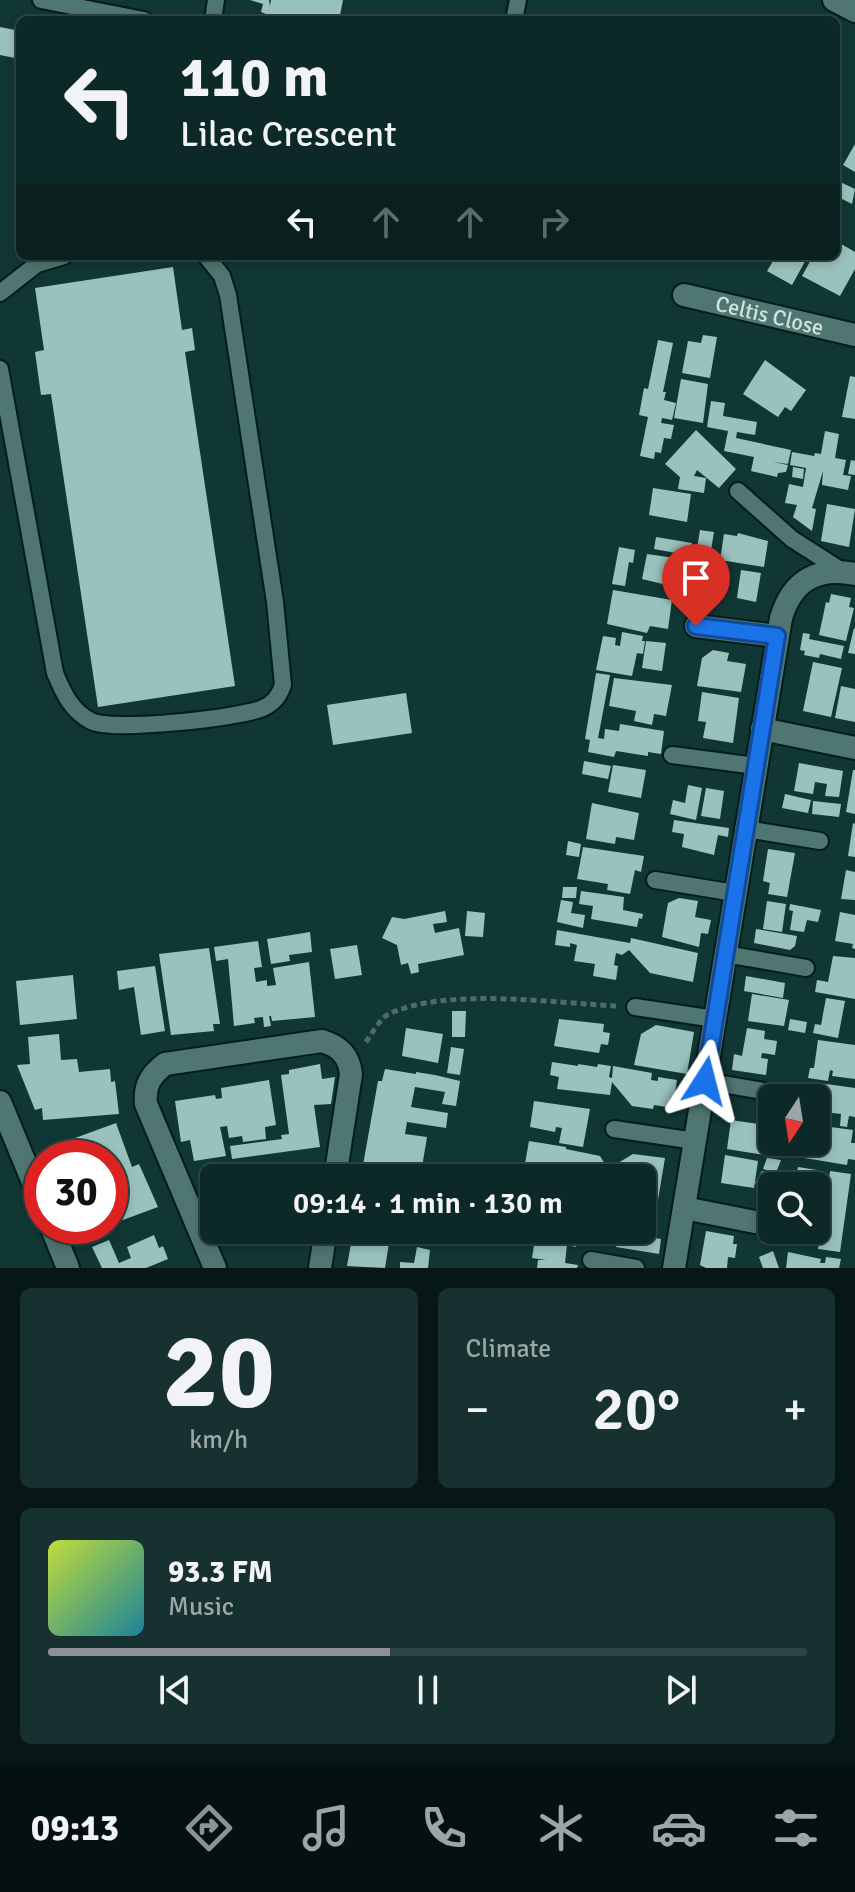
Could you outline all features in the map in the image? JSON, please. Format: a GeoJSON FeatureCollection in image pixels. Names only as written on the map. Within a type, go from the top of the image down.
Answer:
{"type":"FeatureCollection","features":[{"type":"Feature","properties":{"kind":"street"},"geometry":{"type":"LineString","coordinates":[[834,0],[855,11]]}},
{"type":"Feature","properties":{"kind":"street","name":"Celtis Close"},"geometry":{"type":"LineString","coordinates":[[684,295],[855,335]]}},
{"type":"Feature","properties":{"kind":"street"},"geometry":{"type":"LineString","coordinates":[[674,1268],[777,636],[786,602],[794,590],[807,579],[822,573],[849,572]]}},
{"type":"Feature","properties":{"kind":"street"},"geometry":{"type":"LineString","coordinates":[[696,626],[777,636]]}},
{"type":"Feature","properties":{"kind":"street"},"geometry":{"type":"LineString","coordinates":[[762,729],[855,748]]}},
{"type":"Feature","properties":{"kind":"street"},"geometry":{"type":"LineString","coordinates":[[215,1268],[150,1117],[145,1094],[153,1074],[165,1064],[322,1041],[333,1045],[344,1054],[351,1074],[337,1164]]}},
{"type":"Feature","properties":{"kind":"street"},"geometry":{"type":"LineString","coordinates":[[0,1102],[24,1160]]}},
{"type":"Feature","properties":{"kind":"street"},"geometry":{"type":"LineString","coordinates":[[684,1208],[755,1222]]}},
{"type":"Feature","properties":{"kind":"street"},"geometry":{"type":"LineString","coordinates":[[58,1244],[68,1268]]}},
{"type":"Feature","properties":{"kind":"street"},"geometry":{"type":"LineString","coordinates":[[320,1268],[324,1244]]}},
{"type":"Feature","properties":{"kind":"lane"},"geometry":{"type":"LineString","coordinates":[[41,0],[123,16]]}},
{"type":"Feature","properties":{"kind":"lane"},"geometry":{"type":"LineString","coordinates":[[0,293],[37,264],[50,260]]}},
{"type":"Feature","properties":{"kind":"lane"},"geometry":{"type":"LineString","coordinates":[[0,369],[8,459],[55,673],[64,695],[83,716],[106,726],[261,709],[280,695],[283,672],[275,602],[230,308],[222,276],[209,260]]}},
{"type":"Feature","properties":{"kind":"lane"},"geometry":{"type":"LineString","coordinates":[[738,491],[792,539],[849,572]]}},
{"type":"Feature","properties":{"kind":"lane"},"geometry":{"type":"LineString","coordinates":[[672,755],[756,766]]}},
{"type":"Feature","properties":{"kind":"lane"},"geometry":{"type":"LineString","coordinates":[[746,829],[820,841]]}},
{"type":"Feature","properties":{"kind":"lane"},"geometry":{"type":"LineString","coordinates":[[655,880],[735,893]]}},
{"type":"Feature","properties":{"kind":"lane"},"geometry":{"type":"LineString","coordinates":[[725,954],[806,968]]}},
{"type":"Feature","properties":{"kind":"lane"},"geometry":{"type":"LineString","coordinates":[[635,1007],[715,1019]]}},
{"type":"Feature","properties":{"kind":"lane"},"geometry":{"type":"LineString","coordinates":[[705,1081],[758,1090]]}},
{"type":"Feature","properties":{"kind":"lane"},"geometry":{"type":"LineString","coordinates":[[614,1129],[695,1141]]}},
{"type":"Feature","properties":{"kind":"lane"},"geometry":{"type":"LineString","coordinates":[[591,1260],[636,1268]]}},
{"type":"Feature","properties":{"kind":"path"},"geometry":{"type":"LineString","coordinates":[[344,1054],[364,1044],[387,1015],[426,1004],[475,997],[635,1007]]}},
{"type":"Feature","properties":{"kind":"building"},"geometry":{"type":"Polygon","coordinates":[[[250,0],[269,0],[270,6],[271,0],[343,0],[340,16],[273,16],[261,12],[263,4],[250,0]]]}},
{"type":"Feature","properties":{"kind":"building"},"geometry":{"type":"Polygon","coordinates":[[[0,27],[16,30],[16,58],[0,55],[0,27]]]}},
{"type":"Feature","properties":{"kind":"building"},"geometry":{"type":"Polygon","coordinates":[[[855,144],[855,172],[843,165],[855,144]]]}},
{"type":"Feature","properties":{"kind":"building"},"geometry":{"type":"Polygon","coordinates":[[[840,182],[855,189],[852,204],[840,198],[840,182]]]}},
{"type":"Feature","properties":{"kind":"building"},"geometry":{"type":"Polygon","coordinates":[[[840,243],[855,252],[855,269],[840,296],[802,276],[811,260],[840,260],[840,243]]]}},
{"type":"Feature","properties":{"kind":"building"},"geometry":{"type":"Polygon","coordinates":[[[774,260],[806,260],[792,285],[767,271],[774,260]]]}},
{"type":"Feature","properties":{"kind":"building"},"geometry":{"type":"Polygon","coordinates":[[[173,267],[182,330],[192,328],[195,350],[185,352],[235,686],[98,707],[51,394],[41,395],[35,352],[44,350],[35,288],[173,267]]]}},
{"type":"Feature","properties":{"kind":"building"},"geometry":{"type":"Polygon","coordinates":[[[703,335],[717,337],[710,378],[682,373],[688,341],[701,343],[703,335]]]}},
{"type":"Feature","properties":{"kind":"building"},"geometry":{"type":"Polygon","coordinates":[[[658,340],[673,343],[663,392],[666,392],[664,400],[676,403],[672,420],[662,418],[661,423],[674,425],[671,439],[664,438],[661,453],[655,452],[654,459],[640,456],[648,417],[639,415],[658,340]]]}},
{"type":"Feature","properties":{"kind":"building"},"geometry":{"type":"Polygon","coordinates":[[[765,360],[806,390],[791,411],[785,407],[778,417],[743,394],[765,360]]]}},
{"type":"Feature","properties":{"kind":"building"},"geometry":{"type":"Polygon","coordinates":[[[850,376],[855,377],[855,419],[842,417],[850,376]]]}},
{"type":"Feature","properties":{"kind":"building"},"geometry":{"type":"Polygon","coordinates":[[[681,379],[708,384],[703,423],[674,418],[681,379]]]}},
{"type":"Feature","properties":{"kind":"building"},"geometry":{"type":"Polygon","coordinates":[[[711,401],[725,403],[723,416],[757,422],[755,435],[737,432],[736,438],[791,450],[788,464],[773,462],[788,465],[786,472],[778,473],[777,477],[751,471],[754,457],[724,451],[728,431],[707,427],[711,401]]]}},
{"type":"Feature","properties":{"kind":"building"},"geometry":{"type":"Polygon","coordinates":[[[696,430],[736,469],[719,488],[697,470],[694,476],[706,478],[704,493],[678,489],[680,477],[665,464],[696,430]]]}},
{"type":"Feature","properties":{"kind":"building"},"geometry":{"type":"Polygon","coordinates":[[[825,431],[839,434],[835,458],[846,460],[843,475],[851,476],[848,490],[822,485],[823,471],[812,508],[816,509],[812,531],[793,517],[797,505],[785,503],[789,484],[803,487],[806,468],[790,465],[792,452],[814,456],[815,453],[821,454],[825,431]]]}},
{"type":"Feature","properties":{"kind":"building"},"geometry":{"type":"Polygon","coordinates":[[[851,460],[855,461],[855,475],[848,474],[851,460]]]}},
{"type":"Feature","properties":{"kind":"building"},"geometry":{"type":"Polygon","coordinates":[[[793,467],[804,469],[803,479],[792,477],[793,467]]]}},
{"type":"Feature","properties":{"kind":"building"},"geometry":{"type":"Polygon","coordinates":[[[653,488],[691,494],[687,522],[649,515],[653,488]]]}},
{"type":"Feature","properties":{"kind":"building"},"geometry":{"type":"Polygon","coordinates":[[[827,504],[855,509],[849,547],[821,541],[827,504]]]}},
{"type":"Feature","properties":{"kind":"building"},"geometry":{"type":"Polygon","coordinates":[[[700,530],[714,532],[711,550],[697,548],[700,530]]]}},
{"type":"Feature","properties":{"kind":"building"},"geometry":{"type":"Polygon","coordinates":[[[738,533],[768,541],[764,567],[720,560],[724,534],[737,536],[738,533]]]}},
{"type":"Feature","properties":{"kind":"building"},"geometry":{"type":"Polygon","coordinates":[[[656,537],[692,543],[689,571],[678,569],[675,587],[642,579],[647,554],[675,558],[676,553],[654,549],[656,537]]]}},
{"type":"Feature","properties":{"kind":"building"},"geometry":{"type":"Polygon","coordinates":[[[619,547],[635,550],[633,563],[629,562],[625,586],[612,584],[619,547]]]}},
{"type":"Feature","properties":{"kind":"building"},"geometry":{"type":"Polygon","coordinates":[[[694,558],[710,562],[705,585],[692,571],[694,558]]]}},
{"type":"Feature","properties":{"kind":"building"},"geometry":{"type":"Polygon","coordinates":[[[741,570],[761,573],[756,602],[737,598],[741,570]]]}},
{"type":"Feature","properties":{"kind":"building"},"geometry":{"type":"Polygon","coordinates":[[[613,590],[672,600],[668,629],[650,626],[647,633],[607,624],[613,590]]]}},
{"type":"Feature","properties":{"kind":"building"},"geometry":{"type":"Polygon","coordinates":[[[831,594],[851,598],[849,607],[854,608],[846,641],[819,635],[826,602],[829,603],[831,594]]]}},
{"type":"Feature","properties":{"kind":"building"},"geometry":{"type":"Polygon","coordinates":[[[855,629],[855,654],[848,653],[855,629]]]}},
{"type":"Feature","properties":{"kind":"building"},"geometry":{"type":"Polygon","coordinates":[[[622,632],[643,636],[642,641],[645,641],[643,654],[637,653],[632,676],[596,670],[603,636],[616,638],[615,645],[620,646],[622,632]]]}},
{"type":"Feature","properties":{"kind":"building"},"geometry":{"type":"Polygon","coordinates":[[[803,633],[810,634],[809,639],[844,646],[841,659],[820,654],[819,658],[804,655],[805,651],[800,650],[803,633]]]}},
{"type":"Feature","properties":{"kind":"building"},"geometry":{"type":"Polygon","coordinates":[[[646,641],[666,643],[662,671],[642,668],[646,641]]]}},
{"type":"Feature","properties":{"kind":"building"},"geometry":{"type":"Polygon","coordinates":[[[713,650],[729,653],[727,661],[746,664],[741,692],[697,686],[702,658],[713,650]]]}},
{"type":"Feature","properties":{"kind":"building"},"geometry":{"type":"Polygon","coordinates":[[[813,662],[842,668],[831,717],[803,711],[813,662]]]}},
{"type":"Feature","properties":{"kind":"building"},"geometry":{"type":"Polygon","coordinates":[[[596,673],[610,675],[598,738],[604,739],[605,729],[619,731],[620,724],[664,731],[661,754],[648,752],[648,756],[616,751],[614,757],[588,752],[590,740],[585,739],[596,673]]]}},
{"type":"Feature","properties":{"kind":"building"},"geometry":{"type":"Polygon","coordinates":[[[614,678],[672,685],[666,716],[654,714],[652,725],[634,721],[636,711],[609,706],[614,678]]]}},
{"type":"Feature","properties":{"kind":"building"},"geometry":{"type":"Polygon","coordinates":[[[841,686],[855,689],[855,722],[835,718],[841,686]]]}},
{"type":"Feature","properties":{"kind":"building"},"geometry":{"type":"Polygon","coordinates":[[[702,692],[739,698],[733,743],[703,738],[706,722],[698,721],[702,692]]]}},
{"type":"Feature","properties":{"kind":"building"},"geometry":{"type":"Polygon","coordinates":[[[406,693],[412,733],[333,745],[327,705],[406,693]]]}},
{"type":"Feature","properties":{"kind":"building"},"geometry":{"type":"Polygon","coordinates":[[[584,761],[611,766],[608,779],[582,774],[584,761]]]}},
{"type":"Feature","properties":{"kind":"building"},"geometry":{"type":"Polygon","coordinates":[[[799,763],[843,771],[839,797],[825,796],[827,784],[815,782],[813,794],[794,791],[799,763]]]}},
{"type":"Feature","properties":{"kind":"building"},"geometry":{"type":"Polygon","coordinates":[[[613,765],[646,770],[641,798],[608,792],[613,765]]]}},
{"type":"Feature","properties":{"kind":"building"},"geometry":{"type":"Polygon","coordinates":[[[855,770],[855,814],[846,812],[855,770]]]}},
{"type":"Feature","properties":{"kind":"building"},"geometry":{"type":"Polygon","coordinates":[[[688,785],[702,788],[696,820],[670,814],[673,800],[685,803],[688,785]]]}},
{"type":"Feature","properties":{"kind":"building"},"geometry":{"type":"Polygon","coordinates":[[[706,788],[724,791],[720,819],[701,816],[706,788]]]}},
{"type":"Feature","properties":{"kind":"building"},"geometry":{"type":"Polygon","coordinates":[[[785,794],[811,800],[808,813],[782,808],[785,794]]]}},
{"type":"Feature","properties":{"kind":"building"},"geometry":{"type":"Polygon","coordinates":[[[813,801],[841,804],[839,817],[812,814],[813,801]]]}},
{"type":"Feature","properties":{"kind":"building"},"geometry":{"type":"Polygon","coordinates":[[[592,803],[639,813],[634,840],[616,837],[615,844],[586,839],[592,803]]]}},
{"type":"Feature","properties":{"kind":"building"},"geometry":{"type":"Polygon","coordinates":[[[674,820],[729,828],[728,837],[718,835],[714,855],[682,847],[684,834],[672,832],[674,820]]]}},
{"type":"Feature","properties":{"kind":"building"},"geometry":{"type":"Polygon","coordinates":[[[855,824],[855,857],[848,856],[855,824]]]}},
{"type":"Feature","properties":{"kind":"building"},"geometry":{"type":"Polygon","coordinates":[[[568,841],[581,844],[579,857],[566,855],[568,841]]]}},
{"type":"Feature","properties":{"kind":"building"},"geometry":{"type":"Polygon","coordinates":[[[583,847],[644,856],[641,872],[635,870],[630,894],[607,890],[608,884],[577,879],[583,847]]]}},
{"type":"Feature","properties":{"kind":"building"},"geometry":{"type":"Polygon","coordinates":[[[768,849],[795,853],[787,897],[768,894],[770,883],[763,881],[768,849]]]}},
{"type":"Feature","properties":{"kind":"building"},"geometry":{"type":"Polygon","coordinates":[[[846,870],[855,872],[855,900],[841,899],[846,870]]]}},
{"type":"Feature","properties":{"kind":"building"},"geometry":{"type":"Polygon","coordinates":[[[563,887],[577,887],[576,898],[562,898],[563,887]]]}},
{"type":"Feature","properties":{"kind":"building"},"geometry":{"type":"Polygon","coordinates":[[[581,891],[624,897],[623,910],[643,914],[642,919],[639,918],[637,927],[591,919],[593,906],[579,904],[581,891]]]}},
{"type":"Feature","properties":{"kind":"building"},"geometry":{"type":"Polygon","coordinates":[[[679,898],[698,901],[695,917],[711,920],[708,934],[701,933],[699,947],[662,937],[668,903],[679,898]]]}},
{"type":"Feature","properties":{"kind":"building"},"geometry":{"type":"Polygon","coordinates":[[[561,900],[573,902],[571,913],[585,915],[583,928],[557,922],[561,900]]]}},
{"type":"Feature","properties":{"kind":"building"},"geometry":{"type":"Polygon","coordinates":[[[767,901],[786,904],[782,932],[763,929],[767,901]]]}},
{"type":"Feature","properties":{"kind":"building"},"geometry":{"type":"Polygon","coordinates":[[[790,904],[821,910],[818,922],[807,920],[804,932],[790,930],[793,911],[789,910],[790,904]]]}},
{"type":"Feature","properties":{"kind":"building"},"geometry":{"type":"Polygon","coordinates":[[[445,911],[447,922],[433,924],[435,933],[459,928],[464,955],[418,964],[419,972],[411,974],[408,963],[401,965],[397,945],[382,938],[392,917],[404,919],[445,911]]]}},
{"type":"Feature","properties":{"kind":"building"},"geometry":{"type":"Polygon","coordinates":[[[467,911],[485,913],[483,937],[465,936],[467,911]]]}},
{"type":"Feature","properties":{"kind":"building"},"geometry":{"type":"Polygon","coordinates":[[[840,912],[855,915],[855,949],[852,948],[853,944],[835,941],[840,912]]]}},
{"type":"Feature","properties":{"kind":"building"},"geometry":{"type":"Polygon","coordinates":[[[756,929],[797,936],[795,946],[790,950],[754,943],[756,929]]]}},
{"type":"Feature","properties":{"kind":"building"},"geometry":{"type":"Polygon","coordinates":[[[557,930],[630,943],[631,938],[698,953],[693,982],[650,973],[629,950],[622,955],[616,953],[616,980],[593,976],[595,964],[574,961],[577,945],[555,945],[557,930]]]}},
{"type":"Feature","properties":{"kind":"building"},"geometry":{"type":"Polygon","coordinates":[[[310,932],[312,952],[289,955],[290,961],[271,964],[267,939],[310,932]]]}},
{"type":"Feature","properties":{"kind":"building"},"geometry":{"type":"Polygon","coordinates":[[[258,941],[262,967],[254,968],[256,982],[267,980],[267,986],[276,985],[273,968],[309,962],[315,1017],[272,1021],[269,1016],[271,1026],[264,1027],[263,1017],[254,1018],[255,1023],[234,1026],[228,959],[216,961],[214,947],[258,941]]]}},
{"type":"Feature","properties":{"kind":"building"},"geometry":{"type":"Polygon","coordinates":[[[357,945],[362,975],[335,979],[330,949],[357,945]]]}},
{"type":"Feature","properties":{"kind":"building"},"geometry":{"type":"Polygon","coordinates":[[[209,948],[220,1024],[213,1024],[214,1031],[171,1035],[159,954],[209,948]]]}},
{"type":"Feature","properties":{"kind":"building"},"geometry":{"type":"Polygon","coordinates":[[[833,956],[855,958],[855,999],[815,992],[817,980],[828,982],[833,956]]]}},
{"type":"Feature","properties":{"kind":"building"},"geometry":{"type":"Polygon","coordinates":[[[155,966],[165,1031],[141,1035],[134,987],[119,990],[117,971],[155,966]]]}},
{"type":"Feature","properties":{"kind":"building"},"geometry":{"type":"Polygon","coordinates":[[[73,975],[77,1019],[20,1025],[16,981],[73,975]]]}},
{"type":"Feature","properties":{"kind":"building"},"geometry":{"type":"Polygon","coordinates":[[[746,976],[785,983],[783,998],[744,991],[746,976]]]}},
{"type":"Feature","properties":{"kind":"building"},"geometry":{"type":"Polygon","coordinates":[[[752,994],[789,1000],[784,1026],[748,1021],[752,994]]]}},
{"type":"Feature","properties":{"kind":"building"},"geometry":{"type":"Polygon","coordinates":[[[826,998],[845,1001],[838,1038],[813,1033],[815,1024],[821,1025],[826,998]]]}},
{"type":"Feature","properties":{"kind":"building"},"geometry":{"type":"Polygon","coordinates":[[[452,1011],[466,1011],[465,1037],[452,1037],[452,1011]]]}},
{"type":"Feature","properties":{"kind":"building"},"geometry":{"type":"Polygon","coordinates":[[[559,1019],[604,1024],[603,1032],[610,1033],[608,1045],[601,1044],[599,1053],[554,1046],[559,1019]]]}},
{"type":"Feature","properties":{"kind":"building"},"geometry":{"type":"Polygon","coordinates":[[[790,1019],[807,1022],[805,1033],[788,1030],[790,1019]]]}},
{"type":"Feature","properties":{"kind":"building"},"geometry":{"type":"Polygon","coordinates":[[[656,1025],[694,1032],[687,1074],[634,1065],[641,1034],[656,1025]]]}},
{"type":"Feature","properties":{"kind":"building"},"geometry":{"type":"Polygon","coordinates":[[[406,1028],[443,1034],[438,1063],[402,1056],[406,1028]]]}},
{"type":"Feature","properties":{"kind":"building"},"geometry":{"type":"Polygon","coordinates":[[[747,1028],[765,1031],[764,1039],[777,1041],[775,1055],[762,1053],[761,1058],[768,1059],[766,1075],[732,1070],[734,1054],[742,1056],[747,1028]]]}},
{"type":"Feature","properties":{"kind":"building"},"geometry":{"type":"Polygon","coordinates":[[[59,1034],[61,1060],[77,1059],[79,1072],[110,1069],[111,1082],[115,1081],[119,1114],[43,1120],[42,1108],[35,1110],[17,1065],[30,1064],[28,1037],[59,1034]]]}},
{"type":"Feature","properties":{"kind":"building"},"geometry":{"type":"Polygon","coordinates":[[[818,1040],[855,1045],[855,1079],[832,1076],[833,1071],[830,1070],[828,1081],[808,1078],[810,1068],[814,1068],[818,1040]]]}},
{"type":"Feature","properties":{"kind":"building"},"geometry":{"type":"Polygon","coordinates":[[[451,1047],[464,1049],[460,1075],[447,1073],[451,1047]]]}},
{"type":"Feature","properties":{"kind":"building"},"geometry":{"type":"Polygon","coordinates":[[[552,1062],[611,1066],[609,1077],[612,1078],[613,1066],[652,1073],[651,1080],[658,1081],[658,1077],[677,1080],[673,1108],[632,1106],[612,1082],[610,1095],[557,1089],[559,1077],[550,1075],[552,1062]]]}},
{"type":"Feature","properties":{"kind":"building"},"geometry":{"type":"Polygon","coordinates":[[[320,1064],[322,1079],[335,1077],[331,1104],[314,1105],[320,1147],[232,1159],[230,1146],[282,1139],[281,1135],[289,1134],[281,1075],[289,1074],[289,1070],[320,1064]]]}},
{"type":"Feature","properties":{"kind":"building"},"geometry":{"type":"Polygon","coordinates":[[[385,1069],[460,1081],[456,1106],[442,1104],[445,1092],[415,1087],[411,1107],[448,1113],[446,1128],[407,1122],[405,1134],[427,1137],[422,1164],[363,1164],[378,1081],[382,1081],[385,1069]]]}},
{"type":"Feature","properties":{"kind":"building"},"geometry":{"type":"Polygon","coordinates":[[[269,1080],[276,1125],[265,1127],[266,1139],[243,1142],[242,1136],[229,1138],[227,1126],[220,1127],[226,1156],[194,1161],[190,1140],[181,1142],[175,1101],[215,1095],[216,1099],[222,1098],[221,1088],[269,1080]]]}},
{"type":"Feature","properties":{"kind":"building"},"geometry":{"type":"Polygon","coordinates":[[[830,1085],[855,1088],[855,1117],[849,1116],[847,1127],[840,1126],[841,1114],[830,1113],[830,1085]]]}},
{"type":"Feature","properties":{"kind":"building"},"geometry":{"type":"Polygon","coordinates":[[[534,1101],[590,1109],[583,1147],[559,1143],[562,1128],[556,1127],[555,1132],[530,1127],[534,1101]]]}},
{"type":"Feature","properties":{"kind":"building"},"geometry":{"type":"Polygon","coordinates":[[[731,1120],[758,1124],[758,1154],[727,1149],[731,1120]]]}},
{"type":"Feature","properties":{"kind":"building"},"geometry":{"type":"Polygon","coordinates":[[[116,1123],[122,1140],[70,1140],[116,1123]]]}},
{"type":"Feature","properties":{"kind":"building"},"geometry":{"type":"Polygon","coordinates":[[[830,1127],[853,1130],[851,1143],[855,1143],[855,1160],[848,1159],[847,1165],[792,1156],[830,1156],[830,1127]]]}},
{"type":"Feature","properties":{"kind":"building"},"geometry":{"type":"Polygon","coordinates":[[[529,1141],[600,1156],[605,1164],[525,1164],[529,1141]]]}},
{"type":"Feature","properties":{"kind":"building"},"geometry":{"type":"Polygon","coordinates":[[[633,1154],[665,1158],[658,1200],[656,1164],[616,1164],[633,1154]]]}},
{"type":"Feature","properties":{"kind":"building"},"geometry":{"type":"Polygon","coordinates":[[[725,1155],[758,1161],[754,1188],[721,1183],[725,1155]]]}},
{"type":"Feature","properties":{"kind":"building"},"geometry":{"type":"Polygon","coordinates":[[[128,1156],[132,1167],[139,1164],[158,1207],[128,1218],[128,1156]]]}},
{"type":"Feature","properties":{"kind":"building"},"geometry":{"type":"Polygon","coordinates":[[[767,1158],[781,1160],[776,1172],[763,1169],[767,1158]]]}},
{"type":"Feature","properties":{"kind":"building"},"geometry":{"type":"Polygon","coordinates":[[[798,1167],[817,1170],[817,1172],[797,1172],[798,1167]]]}},
{"type":"Feature","properties":{"kind":"building"},"geometry":{"type":"Polygon","coordinates":[[[830,1172],[851,1174],[840,1252],[818,1249],[819,1244],[830,1244],[830,1172]]]}},
{"type":"Feature","properties":{"kind":"building"},"geometry":{"type":"Polygon","coordinates":[[[706,1231],[734,1236],[733,1244],[737,1244],[735,1258],[728,1257],[727,1268],[700,1265],[706,1231]]]}},
{"type":"Feature","properties":{"kind":"building"},"geometry":{"type":"Polygon","coordinates":[[[154,1235],[168,1259],[146,1268],[102,1268],[92,1247],[111,1244],[119,1263],[131,1258],[127,1247],[154,1235]]]}},
{"type":"Feature","properties":{"kind":"building"},"geometry":{"type":"Polygon","coordinates":[[[656,1238],[661,1239],[659,1254],[616,1247],[616,1244],[656,1244],[656,1238]]]}},
{"type":"Feature","properties":{"kind":"building"},"geometry":{"type":"Polygon","coordinates":[[[351,1244],[389,1244],[385,1268],[347,1266],[351,1244]]]}},
{"type":"Feature","properties":{"kind":"building"},"geometry":{"type":"Polygon","coordinates":[[[528,1244],[577,1244],[576,1247],[567,1245],[565,1263],[578,1265],[577,1268],[537,1268],[538,1260],[546,1260],[532,1258],[534,1245],[528,1244]]]}},
{"type":"Feature","properties":{"kind":"building"},"geometry":{"type":"Polygon","coordinates":[[[417,1247],[430,1250],[428,1268],[400,1268],[400,1262],[414,1263],[417,1247]]]}},
{"type":"Feature","properties":{"kind":"building"},"geometry":{"type":"Polygon","coordinates":[[[773,1251],[779,1268],[763,1268],[759,1257],[773,1251]]]}},
{"type":"Feature","properties":{"kind":"building"},"geometry":{"type":"Polygon","coordinates":[[[788,1252],[821,1259],[820,1263],[825,1263],[826,1257],[841,1259],[839,1268],[786,1268],[788,1252]]]}},
{"type":"Feature","properties":{"kind":"route"},"geometry":{"type":"LineString","coordinates":[[696,626],[777,636],[705,1081]]}}]}
